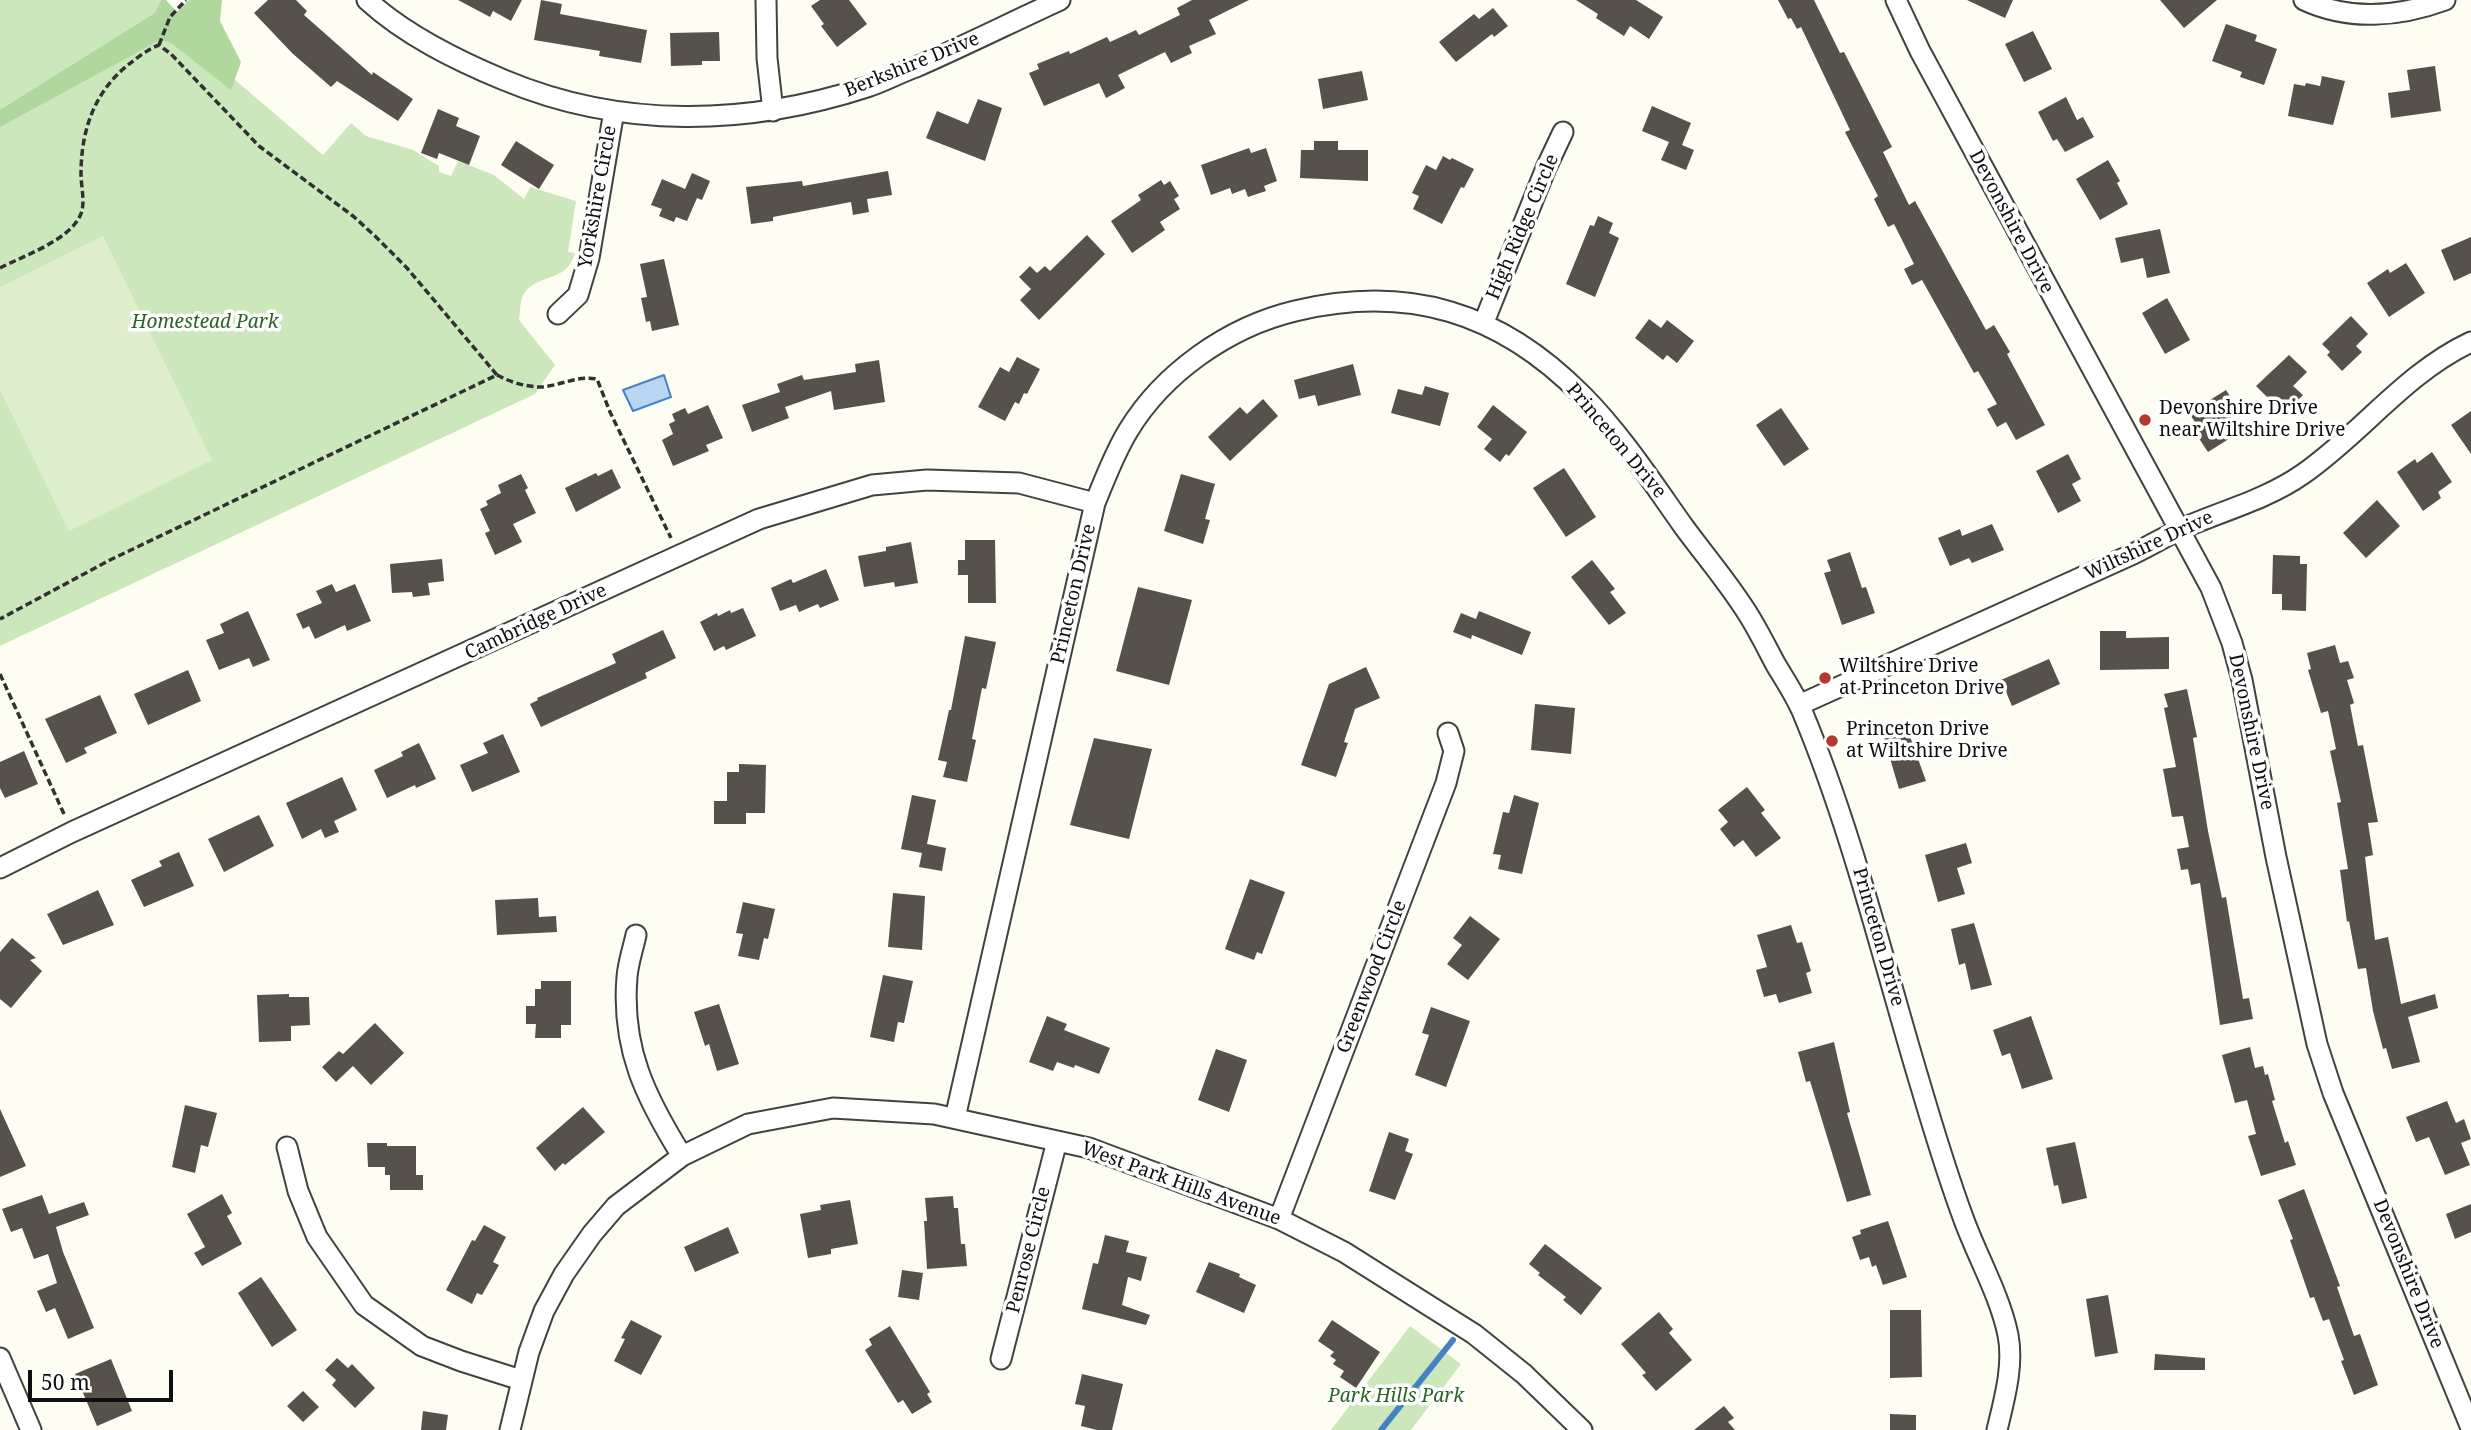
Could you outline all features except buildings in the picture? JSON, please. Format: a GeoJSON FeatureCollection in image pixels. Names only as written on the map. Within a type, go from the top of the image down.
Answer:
{"type":"FeatureCollection","features":[{"type":"Feature","properties":{"kind":"street","name":"Berkshire Drive"},"geometry":{"type":"LineString","coordinates":[[367,0],[414,35],[475,68],[526,89],[614,111],[673,118],[720,117],[774,111],[869,86],[1060,0]]}},
{"type":"Feature","properties":{"kind":"street"},"geometry":{"type":"LineString","coordinates":[[766,0],[767,58],[774,111]]}},
{"type":"Feature","properties":{"kind":"street","name":"Devonshire Drive"},"geometry":{"type":"LineString","coordinates":[[1896,0],[1926,63],[2211,588],[2232,643],[2242,680],[2276,857],[2317,1044],[2333,1093],[2471,1428]]}},
{"type":"Feature","properties":{"kind":"street"},"geometry":{"type":"LineString","coordinates":[[2304,0],[2349,14],[2390,15],[2421,9],[2445,0]]}},
{"type":"Feature","properties":{"kind":"street","name":"Yorkshire Circle"},"geometry":{"type":"LineString","coordinates":[[558,314],[578,295],[589,258],[614,111]]}},
{"type":"Feature","properties":{"kind":"street","name":"High Ridge Circle"},"geometry":{"type":"LineString","coordinates":[[1483,323],[1563,132]]}},
{"type":"Feature","properties":{"kind":"street","name":"Princeton Drive"},"geometry":{"type":"LineString","coordinates":[[956,1118],[1095,503],[1108,468],[1128,431],[1149,401],[1166,383],[1195,359],[1256,323],[1312,307],[1373,301],[1435,307],[1483,323],[1514,340],[1557,372],[1584,397],[1644,470],[1749,616],[1799,705],[1825,769],[1869,900],[1921,1086],[1960,1208],[2008,1336],[2010,1364],[1997,1430]]}},
{"type":"Feature","properties":{"kind":"street","name":"Wiltshire Drive"},"geometry":{"type":"LineString","coordinates":[[1799,705],[2133,554],[2181,529],[2261,497],[2300,476],[2338,449],[2410,380],[2471,342]]}},
{"type":"Feature","properties":{"kind":"street","name":"Cambridge Drive"},"geometry":{"type":"LineString","coordinates":[[0,868],[72,832],[760,519],[873,485],[927,480],[1019,483],[1095,503]]}},
{"type":"Feature","properties":{"kind":"street","name":"Greenwood Circle"},"geometry":{"type":"LineString","coordinates":[[1279,1219],[1446,783],[1454,751],[1448,733]]}},
{"type":"Feature","properties":{"kind":"street"},"geometry":{"type":"LineString","coordinates":[[636,934],[627,978],[635,1066],[654,1111],[682,1156]]}},
{"type":"Feature","properties":{"kind":"street","name":"West Park Hills Avenue"},"geometry":{"type":"LineString","coordinates":[[510,1430],[521,1380],[544,1311],[564,1274],[616,1206],[682,1156],[748,1124],[833,1108],[934,1114],[1089,1148],[1279,1219],[1344,1252],[1474,1335],[1524,1374],[1582,1430]]}},
{"type":"Feature","properties":{"kind":"street","name":"Penrose Circle"},"geometry":{"type":"LineString","coordinates":[[1001,1359],[1056,1141]]}},
{"type":"Feature","properties":{"kind":"street"},"geometry":{"type":"LineString","coordinates":[[287,1147],[298,1191],[317,1237],[364,1306],[422,1346],[461,1362],[521,1380]]}},
{"type":"Feature","properties":{"kind":"street"},"geometry":{"type":"LineString","coordinates":[[0,1358],[31,1430]]}},
{"type":"Feature","properties":{"kind":"path"},"geometry":{"type":"LineString","coordinates":[[0,268],[54,240],[74,226],[82,210],[82,161],[89,119],[94,106],[111,80],[136,59],[159,45],[170,17],[186,0]]}},
{"type":"Feature","properties":{"kind":"path"},"geometry":{"type":"LineString","coordinates":[[159,45],[171,54],[259,146],[376,236],[407,268],[497,375],[513,382],[542,387],[588,378],[597,379],[610,412],[675,547]]}},
{"type":"Feature","properties":{"kind":"path"},"geometry":{"type":"LineString","coordinates":[[0,619],[110,560],[497,375]]}},
{"type":"Feature","properties":{"kind":"path"},"geometry":{"type":"LineString","coordinates":[[0,674],[72,832]]}},
{"type":"Feature","properties":{"kind":"green space","name":"Homestead Park"},"geometry":{"type":"Polygon","coordinates":[[[0,0],[161,0],[157,9],[179,32],[323,155],[351,123],[366,136],[413,150],[439,166],[439,172],[451,176],[458,161],[494,175],[524,199],[530,187],[576,201],[568,252],[575,253],[571,263],[565,270],[533,284],[521,300],[519,320],[555,365],[535,394],[0,646],[0,0]]]}},
{"type":"Feature","properties":{"kind":"green space"},"geometry":{"type":"Polygon","coordinates":[[[161,0],[166,0],[177,12],[189,0],[222,0],[220,21],[241,62],[231,90],[171,43],[160,40],[0,127],[0,110],[155,13],[161,0]]]}},
{"type":"Feature","properties":{"kind":"green space"},"geometry":{"type":"Polygon","coordinates":[[[103,236],[212,460],[69,531],[0,390],[0,287],[103,236]]]}},
{"type":"Feature","properties":{"kind":"green space","name":"Park Hills Park"},"geometry":{"type":"Polygon","coordinates":[[[1410,1326],[1461,1364],[1411,1430],[1331,1430],[1410,1326]]]}},
{"type":"Feature","properties":{"kind":"water"},"geometry":{"type":"Polygon","coordinates":[[[664,375],[671,397],[633,411],[623,390],[664,375]]]}},
{"type":"Feature","properties":{"kind":"waterway"},"geometry":{"type":"LineString","coordinates":[[1381,1430],[1453,1340]]}},
{"type":"Feature","properties":{"kind":"place","name":"Devonshire Drive near Wiltshire Drive"},"geometry":{"type":"Point","coordinates":[2145,420]}},
{"type":"Feature","properties":{"kind":"place","name":"Wiltshire Drive at Princeton Drive"},"geometry":{"type":"Point","coordinates":[1825,678]}},
{"type":"Feature","properties":{"kind":"place","name":"Princeton Drive at Wiltshire Drive"},"geometry":{"type":"Point","coordinates":[1832,741]}}]}
